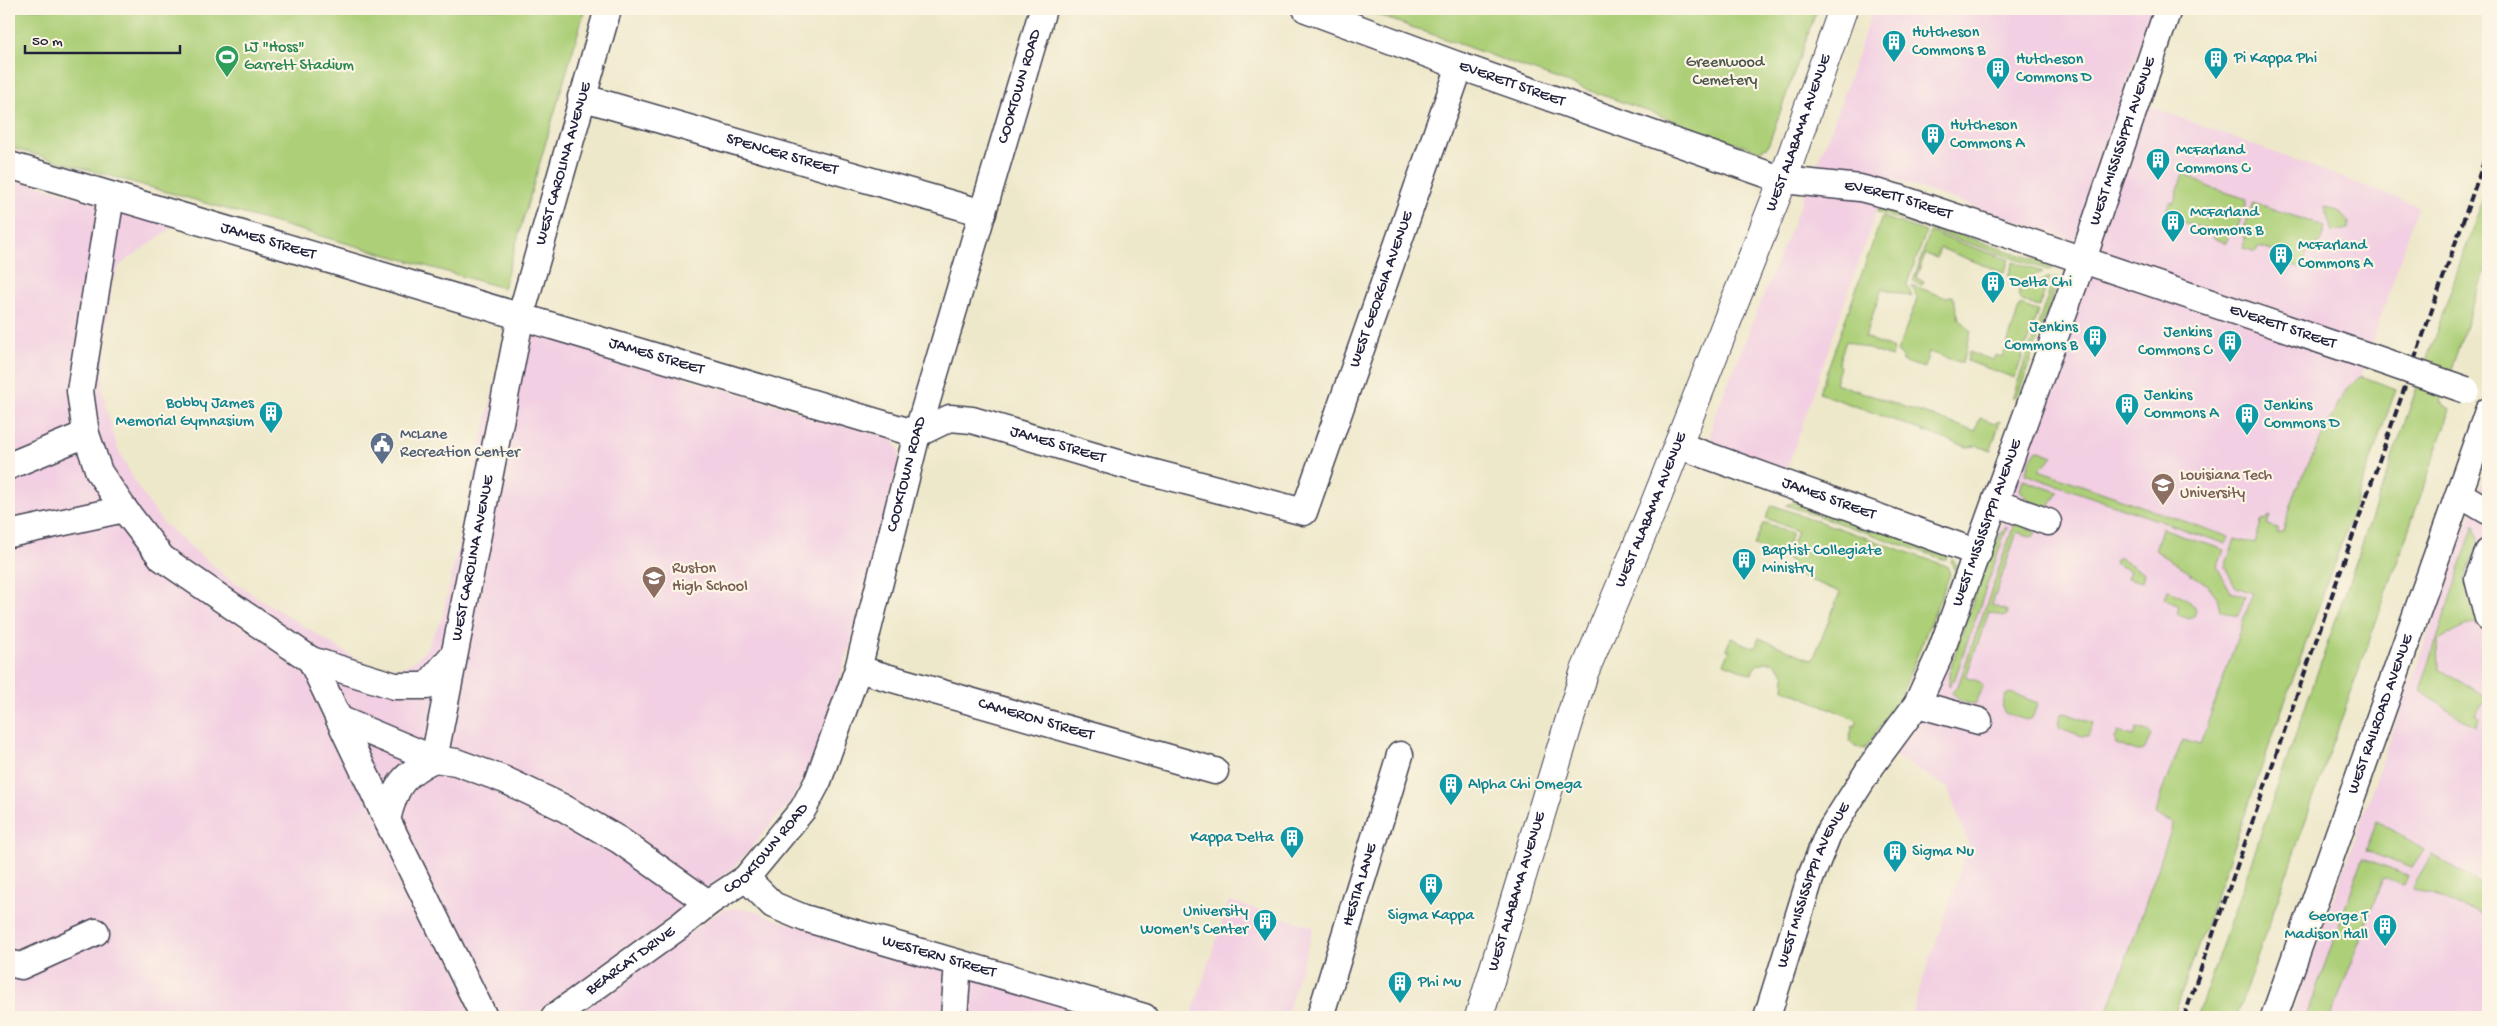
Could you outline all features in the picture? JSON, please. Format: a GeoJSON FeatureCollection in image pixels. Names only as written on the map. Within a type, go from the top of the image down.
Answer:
{"type":"FeatureCollection","features":[{"type":"Feature","properties":{"kind":"main road","name":"WEST ALABAMA AVENUE"},"geometry":{"type":"LineString","coordinates":[[1479,1017],[1584,673],[1783,180],[1842,9]]}},
{"type":"Feature","properties":{"kind":"street","name":"WEST CAROLINA AVENUE"},"geometry":{"type":"LineString","coordinates":[[434,758],[521,315],[581,97],[608,9]]}},
{"type":"Feature","properties":{"kind":"street","name":"COOKTOWN ROAD"},"geometry":{"type":"LineString","coordinates":[[708,903],[746,878],[802,809],[818,781],[858,669],[917,434],[1043,9]]}},
{"type":"Feature","properties":{"kind":"street","name":"EVERETT STREET"},"geometry":{"type":"LineString","coordinates":[[1306,9],[1460,66],[1783,180],[1819,182],[1868,190],[2084,259],[2477,394]]}},
{"type":"Feature","properties":{"kind":"street","name":"WEST MISSISSIPPI AVENUE"},"geometry":{"type":"LineString","coordinates":[[1767,1017],[1810,879],[1828,834],[1872,765],[1917,704],[1940,654],[2084,259],[2168,9]]}},
{"type":"Feature","properties":{"kind":"street","name":"WEST GEORGIA AVENUE"},"geometry":{"type":"LineString","coordinates":[[1304,512],[1460,66]]}},
{"type":"Feature","properties":{"kind":"street","name":"SPENCER STREET"},"geometry":{"type":"LineString","coordinates":[[581,97],[983,213]]}},
{"type":"Feature","properties":{"kind":"street","name":"JAMES STREET"},"geometry":{"type":"LineString","coordinates":[[9,165],[521,315],[917,434],[950,418],[972,420],[1128,466],[1304,512]]}},
{"type":"Feature","properties":{"kind":"street"},"geometry":{"type":"LineString","coordinates":[[111,196],[80,390],[86,434],[99,472],[124,509],[162,558],[311,660],[395,686],[427,686],[455,653]]}},
{"type":"Feature","properties":{"kind":"street","name":"WEST RAILROAD AVENUE"},"geometry":{"type":"LineString","coordinates":[[2274,1017],[2488,411]]}},
{"type":"Feature","properties":{"kind":"street"},"geometry":{"type":"LineString","coordinates":[[9,466],[86,434]]}},
{"type":"Feature","properties":{"kind":"street","name":"JAMES STREET"},"geometry":{"type":"LineString","coordinates":[[1678,444],[1978,553]]}},
{"type":"Feature","properties":{"kind":"street"},"geometry":{"type":"LineString","coordinates":[[2459,494],[2488,511]]}},
{"type":"Feature","properties":{"kind":"street"},"geometry":{"type":"LineString","coordinates":[[1996,503],[2048,522]]}},
{"type":"Feature","properties":{"kind":"street"},"geometry":{"type":"LineString","coordinates":[[9,534],[124,509]]}},
{"type":"Feature","properties":{"kind":"street"},"geometry":{"type":"LineString","coordinates":[[2488,552],[2478,579],[2488,618]]}},
{"type":"Feature","properties":{"kind":"street"},"geometry":{"type":"LineString","coordinates":[[311,660],[484,1017]]}},
{"type":"Feature","properties":{"kind":"street","name":"CAMERON STREET"},"geometry":{"type":"LineString","coordinates":[[858,669],[1215,771]]}},
{"type":"Feature","properties":{"kind":"street"},"geometry":{"type":"LineString","coordinates":[[1917,704],[1980,721]]}},
{"type":"Feature","properties":{"kind":"street"},"geometry":{"type":"LineString","coordinates":[[340,719],[434,758],[456,762],[505,780],[583,818],[660,867],[708,903]]}},
{"type":"Feature","properties":{"kind":"street","name":"HESTIA LANE"},"geometry":{"type":"LineString","coordinates":[[1320,1017],[1400,755]]}},
{"type":"Feature","properties":{"kind":"street"},"geometry":{"type":"LineString","coordinates":[[387,820],[391,802],[399,785],[412,769],[434,758]]}},
{"type":"Feature","properties":{"kind":"street","name":"WESTERN STREET"},"geometry":{"type":"LineString","coordinates":[[746,878],[773,905],[786,912],[1144,1017]]}},
{"type":"Feature","properties":{"kind":"street","name":"BEARCAT DRIVE"},"geometry":{"type":"LineString","coordinates":[[554,1017],[681,926],[708,903]]}},
{"type":"Feature","properties":{"kind":"street"},"geometry":{"type":"LineString","coordinates":[[9,963],[21,966],[96,932]]}},
{"type":"Feature","properties":{"kind":"street"},"geometry":{"type":"LineString","coordinates":[[954,1017],[958,963]]}},
{"type":"Feature","properties":{"kind":"shaded area","name":"Louisiana Tech University"},"geometry":{"type":"Polygon","coordinates":[[[1873,9],[2154,9],[2122,96],[2418,206],[2147,1017],[1910,1017],[1969,846],[1948,788],[1893,755],[1953,661],[2098,249],[1888,177],[1785,475],[1722,449],[1710,439],[1713,420],[1834,122],[1873,9]]]}},
{"type":"Feature","properties":{"kind":"shaded area","name":"Ruston High School"},"geometry":{"type":"Polygon","coordinates":[[[9,176],[174,226],[120,265],[110,287],[102,390],[117,447],[136,484],[162,522],[229,579],[369,667],[391,669],[406,666],[415,660],[425,651],[442,618],[506,332],[503,324],[892,439],[899,450],[898,465],[854,631],[818,752],[791,801],[733,868],[643,939],[529,1017],[9,1017],[9,176]]]}},
{"type":"Feature","properties":{"kind":"shaded area"},"geometry":{"type":"Polygon","coordinates":[[[2488,463],[2488,1017],[2291,1017],[2481,485],[2488,463]]]}},
{"type":"Feature","properties":{"kind":"shaded area"},"geometry":{"type":"Polygon","coordinates":[[[1229,901],[1314,927],[1286,1017],[1191,1017],[1229,901]]]}},
{"type":"Feature","properties":{"kind":"shaded area"},"geometry":{"type":"Polygon","coordinates":[[[736,908],[754,911],[780,921],[1111,1017],[574,1017],[711,917],[724,910],[736,908]]]}},
{"type":"Feature","properties":{"kind":"green space","name":"LJ \"Hoss\" Garrett Stadium"},"geometry":{"type":"Polygon","coordinates":[[[9,9],[585,9],[503,288],[9,147],[9,9]]]}},
{"type":"Feature","properties":{"kind":"green space","name":"Greenwood Cemetery"},"geometry":{"type":"Polygon","coordinates":[[[1361,9],[1817,9],[1768,146],[1759,151],[1361,9]]]}},
{"type":"Feature","properties":{"kind":"green space"},"geometry":{"type":"Polygon","coordinates":[[[2183,173],[2209,187],[2247,199],[2236,233],[2229,234],[2226,243],[2213,238],[2215,232],[2182,222],[2181,226],[2163,221],[2169,202],[2174,203],[2183,173]]]}},
{"type":"Feature","properties":{"kind":"green space"},"geometry":{"type":"Polygon","coordinates":[[[2488,184],[2488,261],[2440,402],[2450,409],[2446,424],[2236,1017],[2197,1017],[2488,184]]]}},
{"type":"Feature","properties":{"kind":"green space"},"geometry":{"type":"Polygon","coordinates":[[[2253,202],[2325,227],[2320,244],[2308,249],[2302,268],[2286,263],[2288,256],[2258,247],[2256,252],[2243,248],[2245,239],[2242,234],[2253,202]]]}},
{"type":"Feature","properties":{"kind":"green space"},"geometry":{"type":"Polygon","coordinates":[[[2324,206],[2340,212],[2349,222],[2348,229],[2332,232],[2324,206]]]}},
{"type":"Feature","properties":{"kind":"green space"},"geometry":{"type":"Polygon","coordinates":[[[1879,208],[2045,263],[2053,268],[2048,270],[1877,212],[1879,208]]]}},
{"type":"Feature","properties":{"kind":"green space"},"geometry":{"type":"Polygon","coordinates":[[[1882,217],[1926,232],[1907,284],[1912,297],[1882,288],[1865,337],[1894,349],[1891,357],[1846,341],[1838,364],[1840,367],[1835,383],[1975,431],[1980,418],[1995,423],[2000,421],[1991,450],[1976,446],[1967,447],[1819,393],[1882,217]]]}},
{"type":"Feature","properties":{"kind":"green space"},"geometry":{"type":"Polygon","coordinates":[[[1930,232],[2009,260],[2004,273],[1940,248],[1937,258],[1925,254],[1916,278],[1924,281],[1922,285],[1913,281],[1930,232]]]}},
{"type":"Feature","properties":{"kind":"green space"},"geometry":{"type":"Polygon","coordinates":[[[2013,262],[2043,272],[2014,283],[2008,276],[2013,262]]]}},
{"type":"Feature","properties":{"kind":"green space"},"geometry":{"type":"Polygon","coordinates":[[[2050,277],[2039,307],[2020,300],[2018,291],[2050,277]]]}},
{"type":"Feature","properties":{"kind":"green space"},"geometry":{"type":"Polygon","coordinates":[[[2054,278],[2058,278],[2055,289],[2019,393],[2012,399],[2054,278]]]}},
{"type":"Feature","properties":{"kind":"green space"},"geometry":{"type":"Polygon","coordinates":[[[1912,285],[1944,297],[1953,296],[1959,319],[1971,332],[1962,363],[1929,352],[1924,368],[1902,361],[1902,356],[1897,352],[1917,299],[1912,285]]]}},
{"type":"Feature","properties":{"kind":"green space"},"geometry":{"type":"Polygon","coordinates":[[[2020,305],[2038,311],[2015,378],[1967,361],[1969,352],[1993,360],[1995,355],[2003,357],[2020,305]]]}},
{"type":"Feature","properties":{"kind":"green space"},"geometry":{"type":"Polygon","coordinates":[[[2361,376],[2396,389],[2173,1017],[2106,1017],[2173,825],[2173,822],[2156,815],[2161,793],[2183,740],[2200,745],[2253,593],[2236,587],[2225,567],[2235,539],[2255,544],[2261,522],[2270,516],[2267,525],[2278,528],[2278,534],[2283,531],[2296,489],[2340,400],[2347,388],[2361,376]]]}},
{"type":"Feature","properties":{"kind":"green space"},"geometry":{"type":"Polygon","coordinates":[[[2037,450],[2053,456],[2039,470],[2229,537],[2226,544],[2025,474],[2030,460],[2037,450]]]}},
{"type":"Feature","properties":{"kind":"green space"},"geometry":{"type":"Polygon","coordinates":[[[2023,480],[2058,492],[2049,507],[2029,501],[2020,490],[2023,480]]]}},
{"type":"Feature","properties":{"kind":"green space"},"geometry":{"type":"Polygon","coordinates":[[[1800,500],[1948,555],[1946,560],[1786,505],[1800,500]]]}},
{"type":"Feature","properties":{"kind":"green space"},"geometry":{"type":"Polygon","coordinates":[[[1772,505],[1947,566],[1950,574],[1899,700],[1865,749],[1855,747],[1849,741],[1853,725],[1856,726],[1857,720],[1784,689],[1785,675],[1776,663],[1761,663],[1755,667],[1751,674],[1724,663],[1730,650],[1726,649],[1731,638],[1755,648],[1759,638],[1813,660],[1840,592],[1787,571],[1791,561],[1787,559],[1797,531],[1766,518],[1772,505]]]}},
{"type":"Feature","properties":{"kind":"green space"},"geometry":{"type":"Polygon","coordinates":[[[1766,523],[1792,533],[1782,557],[1754,545],[1763,524],[1766,523]]]}},
{"type":"Feature","properties":{"kind":"green space"},"geometry":{"type":"Polygon","coordinates":[[[2018,524],[2036,532],[2033,537],[2017,532],[1992,605],[2007,611],[2007,615],[2004,617],[1989,612],[1966,677],[1980,682],[1983,687],[1976,703],[1962,702],[1952,692],[1958,686],[2014,525],[2018,524]]]}},
{"type":"Feature","properties":{"kind":"green space"},"geometry":{"type":"Polygon","coordinates":[[[2474,524],[2479,544],[2465,578],[2478,626],[2472,623],[2438,640],[2439,669],[2486,698],[2476,715],[2480,718],[2475,727],[2420,691],[2474,524]]]}},
{"type":"Feature","properties":{"kind":"green space"},"geometry":{"type":"Polygon","coordinates":[[[2007,527],[1954,681],[1949,686],[1949,674],[1975,595],[1993,550],[2007,527]]]}},
{"type":"Feature","properties":{"kind":"green space"},"geometry":{"type":"Polygon","coordinates":[[[2162,528],[2224,550],[2217,567],[2231,592],[2245,596],[2238,617],[2220,610],[2217,597],[2208,585],[2155,550],[2162,528]]]}},
{"type":"Feature","properties":{"kind":"green space"},"geometry":{"type":"Polygon","coordinates":[[[2116,558],[2120,558],[2144,573],[2142,582],[2127,578],[2130,571],[2114,563],[2116,558]]]}},
{"type":"Feature","properties":{"kind":"green space"},"geometry":{"type":"Polygon","coordinates":[[[1952,559],[1956,563],[1958,571],[1938,628],[1904,701],[1955,572],[1951,562],[1952,559]]]}},
{"type":"Feature","properties":{"kind":"green space"},"geometry":{"type":"Polygon","coordinates":[[[2167,590],[2179,594],[2191,603],[2196,610],[2194,617],[2189,619],[2177,614],[2179,606],[2164,599],[2167,590]]]}},
{"type":"Feature","properties":{"kind":"green space"},"geometry":{"type":"Polygon","coordinates":[[[2011,693],[2038,703],[2032,718],[2026,720],[2005,713],[2003,702],[2006,695],[2011,693]]]}},
{"type":"Feature","properties":{"kind":"green space"},"geometry":{"type":"Polygon","coordinates":[[[2065,713],[2093,723],[2088,736],[2082,736],[2060,728],[2058,722],[2061,714],[2065,713]]]}},
{"type":"Feature","properties":{"kind":"green space"},"geometry":{"type":"Polygon","coordinates":[[[2137,728],[2150,732],[2152,736],[2144,750],[2137,752],[2116,744],[2115,739],[2118,732],[2134,736],[2137,728]]]}},
{"type":"Feature","properties":{"kind":"green space"},"geometry":{"type":"Polygon","coordinates":[[[2377,820],[2424,850],[2412,868],[2366,851],[2377,820]]]}},
{"type":"Feature","properties":{"kind":"green space"},"geometry":{"type":"Polygon","coordinates":[[[2432,854],[2488,889],[2488,916],[2412,888],[2432,854]]]}},
{"type":"Feature","properties":{"kind":"green space"},"geometry":{"type":"Polygon","coordinates":[[[2363,858],[2408,875],[2404,885],[2383,878],[2331,1017],[2306,1017],[2363,858]]]}},
{"type":"Feature","properties":{"kind":"railway"},"geometry":{"type":"LineString","coordinates":[[2184,1017],[2488,150]]}},
{"type":"Feature","properties":{"kind":"place","name":"Hutcheson Commons B"},"geometry":{"type":"Point","coordinates":[1894,63]}},
{"type":"Feature","properties":{"kind":"place","name":"LJ \"Hoss\" Garrett Stadium"},"geometry":{"type":"Point","coordinates":[227,78]}},
{"type":"Feature","properties":{"kind":"place","name":"Pi Kappa Phi"},"geometry":{"type":"Point","coordinates":[2216,80]}},
{"type":"Feature","properties":{"kind":"place","name":"Hutcheson Commons D"},"geometry":{"type":"Point","coordinates":[1998,90]}},
{"type":"Feature","properties":{"kind":"place","name":"Hutcheson Commons A"},"geometry":{"type":"Point","coordinates":[1933,156]}},
{"type":"Feature","properties":{"kind":"place","name":"McFarland Commons C"},"geometry":{"type":"Point","coordinates":[2158,181]}},
{"type":"Feature","properties":{"kind":"place","name":"McFarland Commons B"},"geometry":{"type":"Point","coordinates":[2173,243]}},
{"type":"Feature","properties":{"kind":"place","name":"McFarland Commons A"},"geometry":{"type":"Point","coordinates":[2281,276]}},
{"type":"Feature","properties":{"kind":"place","name":"Delta Chi"},"geometry":{"type":"Point","coordinates":[1993,304]}},
{"type":"Feature","properties":{"kind":"place","name":"Jenkins Commons B"},"geometry":{"type":"Point","coordinates":[2095,358]}},
{"type":"Feature","properties":{"kind":"place","name":"Jenkins Commons C"},"geometry":{"type":"Point","coordinates":[2230,363]}},
{"type":"Feature","properties":{"kind":"place","name":"Jenkins Commons A"},"geometry":{"type":"Point","coordinates":[2127,426]}},
{"type":"Feature","properties":{"kind":"place","name":"Bobby James Memorial Gymnasium"},"geometry":{"type":"Point","coordinates":[271,434]}},
{"type":"Feature","properties":{"kind":"place","name":"Jenkins Commons D"},"geometry":{"type":"Point","coordinates":[2247,436]}},
{"type":"Feature","properties":{"kind":"place","name":"McLane Recreation Center"},"geometry":{"type":"Point","coordinates":[382,465]}},
{"type":"Feature","properties":{"kind":"place","name":"Louisiana Tech University"},"geometry":{"type":"Point","coordinates":[2163,506]}},
{"type":"Feature","properties":{"kind":"place","name":"Baptist Collegiate Ministry"},"geometry":{"type":"Point","coordinates":[1744,581]}},
{"type":"Feature","properties":{"kind":"place","name":"Ruston High School"},"geometry":{"type":"Point","coordinates":[654,599]}},
{"type":"Feature","properties":{"kind":"place","name":"Alpha Chi Omega"},"geometry":{"type":"Point","coordinates":[1451,806]}},
{"type":"Feature","properties":{"kind":"place","name":"Kappa Delta"},"geometry":{"type":"Point","coordinates":[1292,859]}},
{"type":"Feature","properties":{"kind":"place","name":"Sigma Nu"},"geometry":{"type":"Point","coordinates":[1895,873]}},
{"type":"Feature","properties":{"kind":"place","name":"Sigma Kappa"},"geometry":{"type":"Point","coordinates":[1431,906]}},
{"type":"Feature","properties":{"kind":"place","name":"University Women's Center"},"geometry":{"type":"Point","coordinates":[1265,942]}},
{"type":"Feature","properties":{"kind":"place","name":"George T Madison Hall"},"geometry":{"type":"Point","coordinates":[2385,947]}},
{"type":"Feature","properties":{"kind":"place","name":"Phi Mu"},"geometry":{"type":"Point","coordinates":[1400,1004]}}]}
